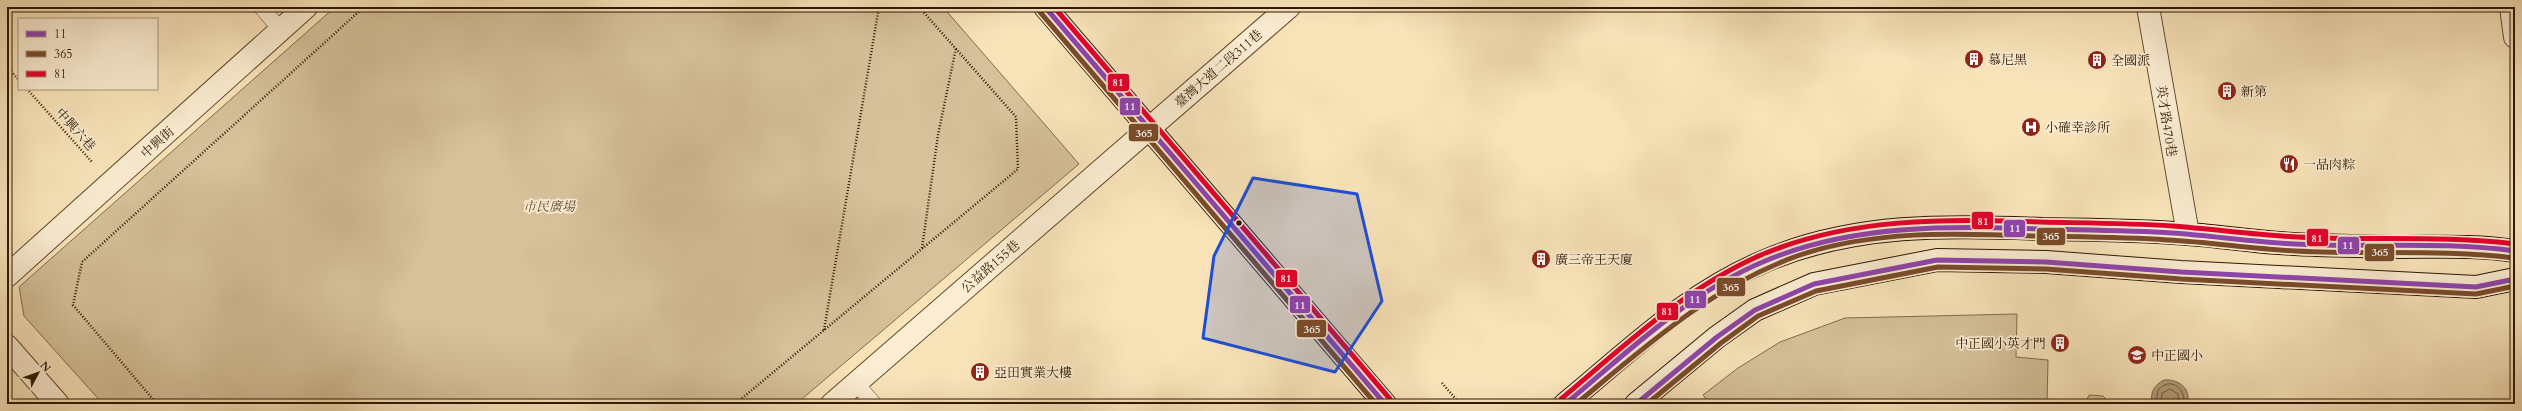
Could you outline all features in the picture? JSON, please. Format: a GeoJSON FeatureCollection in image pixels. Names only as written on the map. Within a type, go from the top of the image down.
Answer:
{"type":"FeatureCollection","features":[{"type":"Feature","properties":{"kind":"main road","name":"中興街"},"geometry":{"type":"LineString","coordinates":[[7,276],[306,7]]}},
{"type":"Feature","properties":{"kind":"main road"},"geometry":{"type":"LineString","coordinates":[[1046,7],[1385,404]]}},
{"type":"Feature","properties":{"kind":"main road","name":"臺灣大道二段311巷"},"geometry":{"type":"LineString","coordinates":[[1148,128],[1289,7]]}},
{"type":"Feature","properties":{"kind":"main road","name":"英才路470巷"},"geometry":{"type":"LineString","coordinates":[[2148,7],[2188,234]]}},
{"type":"Feature","properties":{"kind":"main road"},"geometry":{"type":"LineString","coordinates":[[2511,7],[2515,37]]}},
{"type":"Feature","properties":{"kind":"main road","name":"公益路155巷"},"geometry":{"type":"LineString","coordinates":[[832,404],[1148,128]]}},
{"type":"Feature","properties":{"kind":"main road"},"geometry":{"type":"LineString","coordinates":[[1565,404],[1655,326],[1726,279],[1766,260],[1814,244],[1859,234],[1925,226],[2188,234],[2279,243],[2400,247],[2484,246],[2515,251]]}},
{"type":"Feature","properties":{"kind":"main road"},"geometry":{"type":"LineString","coordinates":[[1636,404],[1717,337],[1755,310],[1814,284],[1936,260],[2046,262],[2181,272],[2476,287],[2515,279]]}},
{"type":"Feature","properties":{"kind":"main road"},"geometry":{"type":"LineString","coordinates":[[7,346],[58,404]]}},
{"type":"Feature","properties":{"kind":"lane"},"geometry":{"type":"LineString","coordinates":[[261,7],[281,30]]}},
{"type":"Feature","properties":{"kind":"lane"},"geometry":{"type":"LineString","coordinates":[[856,383],[874,404]]}},
{"type":"Feature","properties":{"kind":"path"},"geometry":{"type":"LineString","coordinates":[[156,404],[73,305],[82,262],[364,7]]}},
{"type":"Feature","properties":{"kind":"path"},"geometry":{"type":"LineString","coordinates":[[824,331],[879,7]]}},
{"type":"Feature","properties":{"kind":"path"},"geometry":{"type":"LineString","coordinates":[[735,404],[1018,169],[1016,117],[920,7]]}},
{"type":"Feature","properties":{"kind":"path"},"geometry":{"type":"LineString","coordinates":[[922,249],[938,135],[956,48]]}},
{"type":"Feature","properties":{"kind":"path"},"geometry":{"type":"LineString","coordinates":[[7,67],[18,79]]}},
{"type":"Feature","properties":{"kind":"path","name":"中興六巷"},"geometry":{"type":"LineString","coordinates":[[28,90],[111,183]]}},
{"type":"Feature","properties":{"kind":"path"},"geometry":{"type":"LineString","coordinates":[[1442,382],[1460,404]]}},
{"type":"Feature","properties":{"kind":"highlighted area"},"geometry":{"type":"Polygon","coordinates":[[[1253,178],[1357,194],[1382,301],[1335,372],[1203,338],[1214,256],[1253,178]]]}},
{"type":"Feature","properties":{"kind":"green space","name":"市民廣場"},"geometry":{"type":"Polygon","coordinates":[[[335,7],[943,7],[1079,164],[796,404],[103,404],[24,316],[19,287],[335,7]]]}},
{"type":"Feature","properties":{"kind":"green space"},"geometry":{"type":"Polygon","coordinates":[[[2017,314],[2016,357],[2048,360],[2047,404],[1710,404],[1703,395],[1738,368],[1780,342],[1845,318],[2017,314]]]}},
{"type":"Feature","properties":{"kind":"green space"},"geometry":{"type":"Polygon","coordinates":[[[2089,395],[2103,396],[2111,404],[2085,404],[2089,395]]]}},
{"type":"Feature","properties":{"kind":"water"},"geometry":{"type":"Polygon","coordinates":[[[2164,380],[2179,383],[2186,389],[2188,398],[2187,404],[2152,404],[2152,392],[2158,384],[2164,380]]]}},
{"type":"Feature","properties":{"kind":"transit line","name":"11"},"geometry":{"type":"LineString","coordinates":[[1045,7],[1385,404]]}},
{"type":"Feature","properties":{"kind":"transit line","name":"81"},"geometry":{"type":"LineString","coordinates":[[1054,7],[1390,399]]}},
{"type":"Feature","properties":{"kind":"transit line","name":"365"},"geometry":{"type":"LineString","coordinates":[[1040,12],[1376,404]]}},
{"type":"Feature","properties":{"kind":"transit line","name":"81"},"geometry":{"type":"LineString","coordinates":[[1561,399],[1656,320],[1681,301],[1733,268],[1761,255],[1795,243],[1829,233],[1864,227],[1934,221],[2106,223],[2172,226],[2298,237],[2434,239],[2488,241],[2515,244]]}},
{"type":"Feature","properties":{"kind":"transit line","name":"11"},"geometry":{"type":"LineString","coordinates":[[1565,404],[1660,325],[1684,307],[1737,274],[1765,261],[1798,249],[1832,240],[1867,234],[1936,228],[2124,231],[2173,233],[2294,244],[2432,245],[2515,251]]}},
{"type":"Feature","properties":{"kind":"transit line","name":"365"},"geometry":{"type":"LineString","coordinates":[[1576,404],[1680,320],[1736,284],[1797,256],[1855,241],[1884,237],[1944,234],[2100,237],[2183,241],[2296,251],[2432,253],[2487,255],[2514,258]]}},
{"type":"Feature","properties":{"kind":"transit line","name":"11"},"geometry":{"type":"LineString","coordinates":[[1636,404],[1717,337],[1755,310],[1814,284],[1937,260],[2046,262],[2181,272],[2476,287],[2515,279]]}},
{"type":"Feature","properties":{"kind":"transit line","name":"365"},"geometry":{"type":"LineString","coordinates":[[1647,404],[1721,343],[1758,316],[1816,291],[1938,267],[2046,269],[2181,279],[2476,294],[2515,286]]}},
{"type":"Feature","properties":{"kind":"place","name":"慕尼黑"},"geometry":{"type":"Point","coordinates":[1974,59]}},
{"type":"Feature","properties":{"kind":"place","name":"全國派"},"geometry":{"type":"Point","coordinates":[2097,60]}},
{"type":"Feature","properties":{"kind":"place","name":"新第"},"geometry":{"type":"Point","coordinates":[2227,91]}},
{"type":"Feature","properties":{"kind":"place","name":"小確幸診所"},"geometry":{"type":"Point","coordinates":[2031,127]}},
{"type":"Feature","properties":{"kind":"place","name":"一品肉粽"},"geometry":{"type":"Point","coordinates":[2289,164]}},
{"type":"Feature","properties":{"kind":"place","name":"廣三帝王天廈"},"geometry":{"type":"Point","coordinates":[1541,259]}},
{"type":"Feature","properties":{"kind":"place","name":"中正國小英才門"},"geometry":{"type":"Point","coordinates":[2060,343]}},
{"type":"Feature","properties":{"kind":"place","name":"中正國小"},"geometry":{"type":"Point","coordinates":[2137,355]}},
{"type":"Feature","properties":{"kind":"place","name":"亞田實業大樓"},"geometry":{"type":"Point","coordinates":[980,372]}}]}
